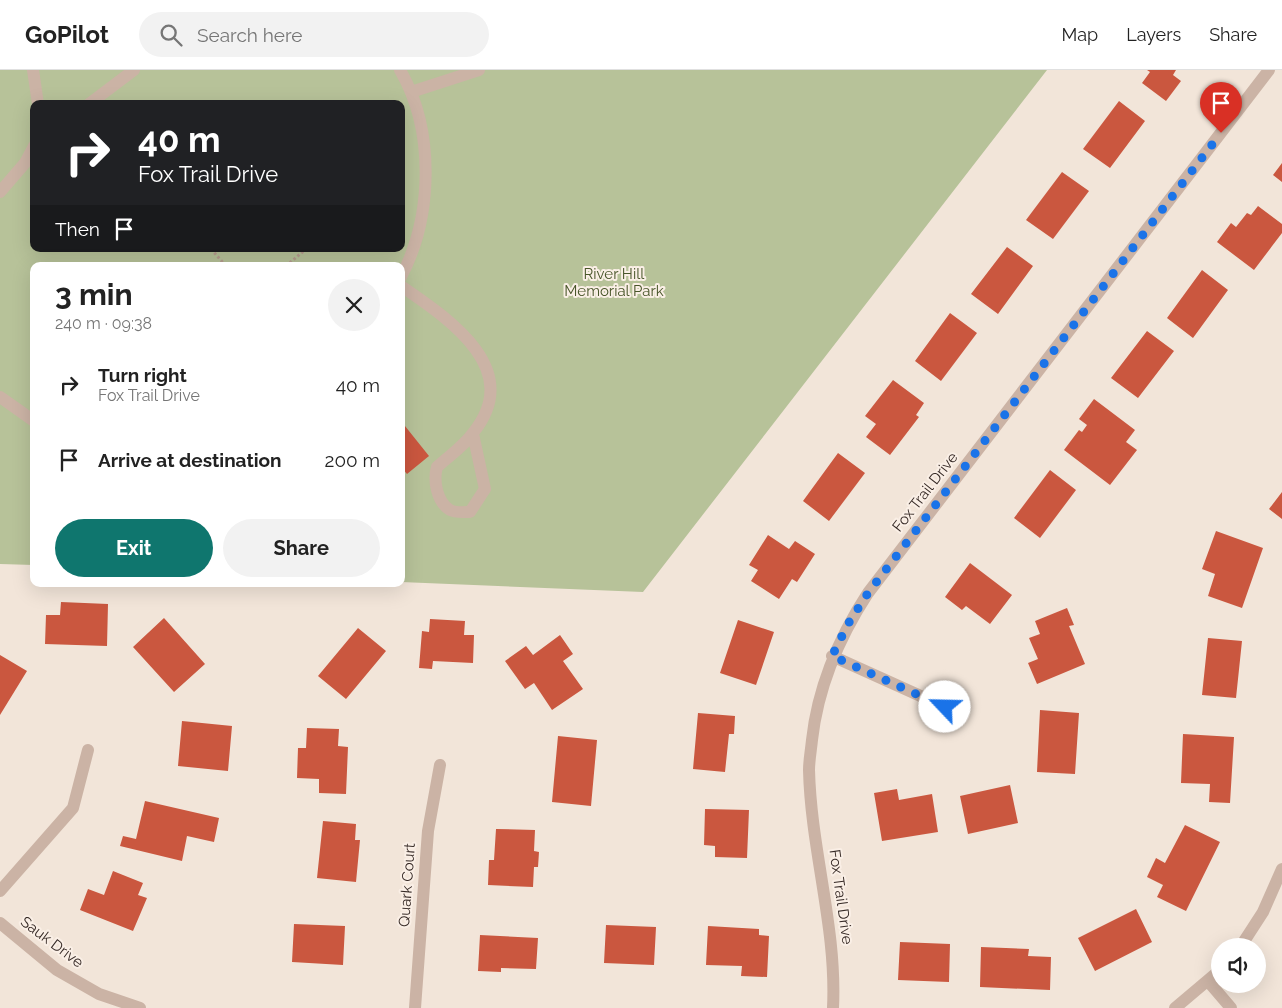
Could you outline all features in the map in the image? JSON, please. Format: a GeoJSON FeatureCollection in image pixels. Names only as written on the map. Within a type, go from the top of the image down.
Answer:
{"type":"FeatureCollection","features":[{"type":"Feature","properties":{"kind":"street"},"geometry":{"type":"LineString","coordinates":[[94,100],[134,70]]}},
{"type":"Feature","properties":{"kind":"street"},"geometry":{"type":"LineString","coordinates":[[400,70],[411,92],[422,131],[425,181],[418,240],[405,268]]}},
{"type":"Feature","properties":{"kind":"street"},"geometry":{"type":"LineString","coordinates":[[411,92],[479,70]]}},
{"type":"Feature","properties":{"kind":"street","name":"Fox Trail Drive"},"geometry":{"type":"LineString","coordinates":[[833,1008],[832,940],[814,826],[809,769],[815,711],[832,656],[848,624],[868,593],[1269,70]]}},
{"type":"Feature","properties":{"kind":"street"},"geometry":{"type":"LineString","coordinates":[[34,71],[38,100]]}},
{"type":"Feature","properties":{"kind":"street"},"geometry":{"type":"LineString","coordinates":[[0,192],[29,159]]}},
{"type":"Feature","properties":{"kind":"street"},"geometry":{"type":"LineString","coordinates":[[405,289],[454,326],[479,352],[491,381],[491,399],[486,413],[473,434],[437,467],[435,475],[437,492],[444,505],[452,511],[470,512],[485,489],[473,434]]}},
{"type":"Feature","properties":{"kind":"street"},"geometry":{"type":"LineString","coordinates":[[0,397],[30,418]]}},
{"type":"Feature","properties":{"kind":"street"},"geometry":{"type":"LineString","coordinates":[[832,656],[945,707]]}},
{"type":"Feature","properties":{"kind":"street"},"geometry":{"type":"LineString","coordinates":[[0,891],[73,808],[88,750]]}},
{"type":"Feature","properties":{"kind":"street","name":"Quark Court"},"geometry":{"type":"LineString","coordinates":[[415,1008],[428,831],[440,765]]}},
{"type":"Feature","properties":{"kind":"street"},"geometry":{"type":"LineString","coordinates":[[1246,938],[1263,912],[1282,869]]}},
{"type":"Feature","properties":{"kind":"street","name":"Sauk Drive"},"geometry":{"type":"LineString","coordinates":[[0,923],[57,970],[99,994],[140,1008]]}},
{"type":"Feature","properties":{"kind":"street"},"geometry":{"type":"LineString","coordinates":[[1175,1008],[1211,978]]}},
{"type":"Feature","properties":{"kind":"street"},"geometry":{"type":"LineString","coordinates":[[1208,981],[1230,1008]]}},
{"type":"Feature","properties":{"kind":"path"},"geometry":{"type":"LineString","coordinates":[[214,252],[222,262]]}},
{"type":"Feature","properties":{"kind":"path"},"geometry":{"type":"LineString","coordinates":[[291,262],[302,252]]}},
{"type":"Feature","properties":{"kind":"green space","name":"River Hill Memorial Park"},"geometry":{"type":"Polygon","coordinates":[[[0,70],[1047,70],[643,592],[405,582],[405,262],[30,262],[30,565],[0,564],[0,70]]]}},
{"type":"Feature","properties":{"kind":"building"},"geometry":{"type":"Polygon","coordinates":[[[1147,70],[1176,70],[1173,75],[1181,81],[1166,101],[1142,83],[1150,72],[1147,70]]]}},
{"type":"Feature","properties":{"kind":"building"},"geometry":{"type":"Polygon","coordinates":[[[1119,101],[1145,121],[1110,168],[1083,149],[1119,101]]]}},
{"type":"Feature","properties":{"kind":"building"},"geometry":{"type":"Polygon","coordinates":[[[1282,163],[1282,182],[1273,175],[1282,163]]]}},
{"type":"Feature","properties":{"kind":"building"},"geometry":{"type":"Polygon","coordinates":[[[1062,172],[1089,191],[1053,239],[1026,220],[1062,172]]]}},
{"type":"Feature","properties":{"kind":"building"},"geometry":{"type":"Polygon","coordinates":[[[1258,206],[1282,224],[1282,233],[1254,270],[1217,242],[1231,223],[1236,227],[1247,213],[1251,215],[1258,206]]]}},
{"type":"Feature","properties":{"kind":"building"},"geometry":{"type":"Polygon","coordinates":[[[1007,247],[1033,266],[998,314],[971,294],[1007,247]]]}},
{"type":"Feature","properties":{"kind":"building"},"geometry":{"type":"Polygon","coordinates":[[[1202,270],[1228,290],[1193,338],[1167,318],[1202,270]]]}},
{"type":"Feature","properties":{"kind":"building"},"geometry":{"type":"Polygon","coordinates":[[[950,313],[977,333],[941,381],[915,361],[950,313]]]}},
{"type":"Feature","properties":{"kind":"building"},"geometry":{"type":"Polygon","coordinates":[[[1147,331],[1174,351],[1138,398],[1111,378],[1147,331]]]}},
{"type":"Feature","properties":{"kind":"building"},"geometry":{"type":"Polygon","coordinates":[[[893,380],[924,403],[916,415],[919,417],[890,455],[866,437],[876,424],[865,416],[893,380]]]}},
{"type":"Feature","properties":{"kind":"building"},"geometry":{"type":"Polygon","coordinates":[[[1094,399],[1135,430],[1126,442],[1137,450],[1110,485],[1064,450],[1079,430],[1082,432],[1087,425],[1079,419],[1094,399]]]}},
{"type":"Feature","properties":{"kind":"building"},"geometry":{"type":"Polygon","coordinates":[[[405,426],[429,456],[407,474],[405,472],[405,426]]]}},
{"type":"Feature","properties":{"kind":"building"},"geometry":{"type":"Polygon","coordinates":[[[838,453],[865,473],[829,521],[803,501],[838,453]]]}},
{"type":"Feature","properties":{"kind":"building"},"geometry":{"type":"Polygon","coordinates":[[[1050,470],[1076,490],[1040,538],[1014,518],[1050,470]]]}},
{"type":"Feature","properties":{"kind":"building"},"geometry":{"type":"Polygon","coordinates":[[[1282,492],[1282,519],[1269,509],[1282,492]]]}},
{"type":"Feature","properties":{"kind":"building"},"geometry":{"type":"Polygon","coordinates":[[[1216,531],[1263,548],[1242,608],[1208,596],[1215,574],[1202,569],[1216,531]]]}},
{"type":"Feature","properties":{"kind":"building"},"geometry":{"type":"Polygon","coordinates":[[[768,535],[789,549],[795,541],[815,554],[797,582],[792,579],[779,599],[751,581],[758,570],[749,565],[768,535]]]}},
{"type":"Feature","properties":{"kind":"building"},"geometry":{"type":"Polygon","coordinates":[[[970,563],[1012,595],[990,624],[966,606],[962,610],[945,597],[970,563]]]}},
{"type":"Feature","properties":{"kind":"building"},"geometry":{"type":"Polygon","coordinates":[[[61,602],[108,604],[107,646],[45,644],[46,615],[60,615],[61,602]]]}},
{"type":"Feature","properties":{"kind":"building"},"geometry":{"type":"Polygon","coordinates":[[[1067,608],[1074,625],[1069,626],[1085,664],[1037,684],[1028,663],[1038,659],[1029,638],[1040,634],[1035,621],[1067,608]]]}},
{"type":"Feature","properties":{"kind":"building"},"geometry":{"type":"Polygon","coordinates":[[[164,618],[205,664],[174,692],[133,647],[164,618]]]}},
{"type":"Feature","properties":{"kind":"building"},"geometry":{"type":"Polygon","coordinates":[[[430,619],[465,621],[464,635],[474,635],[473,663],[433,661],[432,669],[419,668],[422,631],[429,632],[430,619]]]}},
{"type":"Feature","properties":{"kind":"building"},"geometry":{"type":"Polygon","coordinates":[[[738,620],[774,632],[756,685],[720,673],[738,620]]]}},
{"type":"Feature","properties":{"kind":"building"},"geometry":{"type":"Polygon","coordinates":[[[358,628],[386,651],[346,699],[318,676],[358,628]]]}},
{"type":"Feature","properties":{"kind":"building"},"geometry":{"type":"Polygon","coordinates":[[[560,635],[573,654],[563,661],[583,689],[552,710],[534,683],[525,689],[505,661],[526,646],[533,655],[560,635]]]}},
{"type":"Feature","properties":{"kind":"building"},"geometry":{"type":"Polygon","coordinates":[[[1208,638],[1242,641],[1236,698],[1202,695],[1208,638]]]}},
{"type":"Feature","properties":{"kind":"building"},"geometry":{"type":"Polygon","coordinates":[[[0,655],[27,671],[0,715],[0,655]]]}},
{"type":"Feature","properties":{"kind":"building"},"geometry":{"type":"Polygon","coordinates":[[[1040,710],[1079,713],[1075,774],[1037,772],[1040,710]]]}},
{"type":"Feature","properties":{"kind":"building"},"geometry":{"type":"Polygon","coordinates":[[[698,713],[735,716],[734,734],[729,734],[725,772],[693,769],[698,713]]]}},
{"type":"Feature","properties":{"kind":"building"},"geometry":{"type":"Polygon","coordinates":[[[182,721],[232,726],[228,771],[178,766],[182,721]]]}},
{"type":"Feature","properties":{"kind":"building"},"geometry":{"type":"Polygon","coordinates":[[[307,728],[339,729],[338,746],[348,747],[346,794],[319,793],[319,779],[297,778],[298,748],[306,748],[307,728]]]}},
{"type":"Feature","properties":{"kind":"building"},"geometry":{"type":"Polygon","coordinates":[[[1183,734],[1234,737],[1230,803],[1209,802],[1210,784],[1181,783],[1183,734]]]}},
{"type":"Feature","properties":{"kind":"building"},"geometry":{"type":"Polygon","coordinates":[[[558,736],[597,740],[591,806],[552,802],[558,736]]]}},
{"type":"Feature","properties":{"kind":"building"},"geometry":{"type":"Polygon","coordinates":[[[1010,785],[1018,823],[968,834],[960,796],[1010,785]]]}},
{"type":"Feature","properties":{"kind":"building"},"geometry":{"type":"Polygon","coordinates":[[[897,789],[899,800],[932,794],[938,832],[882,841],[874,793],[897,789]]]}},
{"type":"Feature","properties":{"kind":"building"},"geometry":{"type":"Polygon","coordinates":[[[145,801],[219,818],[214,842],[187,836],[182,861],[120,846],[123,836],[136,839],[145,801]]]}},
{"type":"Feature","properties":{"kind":"building"},"geometry":{"type":"Polygon","coordinates":[[[705,809],[749,810],[747,858],[715,857],[715,846],[704,845],[705,809]]]}},
{"type":"Feature","properties":{"kind":"building"},"geometry":{"type":"Polygon","coordinates":[[[323,821],[356,824],[355,840],[360,840],[356,882],[317,878],[323,821]]]}},
{"type":"Feature","properties":{"kind":"building"},"geometry":{"type":"Polygon","coordinates":[[[1185,825],[1220,842],[1186,911],[1157,897],[1163,885],[1147,877],[1156,858],[1165,863],[1185,825]]]}},
{"type":"Feature","properties":{"kind":"building"},"geometry":{"type":"Polygon","coordinates":[[[496,829],[535,830],[534,851],[539,852],[538,867],[534,867],[533,887],[488,885],[489,860],[494,860],[496,829]]]}},
{"type":"Feature","properties":{"kind":"building"},"geometry":{"type":"Polygon","coordinates":[[[113,871],[143,883],[138,895],[147,898],[133,931],[80,910],[88,889],[104,895],[113,871]]]}},
{"type":"Feature","properties":{"kind":"building"},"geometry":{"type":"Polygon","coordinates":[[[1136,909],[1152,942],[1095,971],[1078,938],[1136,909]]]}},
{"type":"Feature","properties":{"kind":"building"},"geometry":{"type":"Polygon","coordinates":[[[294,924],[345,926],[343,965],[292,962],[294,924]]]}},
{"type":"Feature","properties":{"kind":"building"},"geometry":{"type":"Polygon","coordinates":[[[606,925],[656,927],[654,965],[604,963],[606,925]]]}},
{"type":"Feature","properties":{"kind":"building"},"geometry":{"type":"Polygon","coordinates":[[[708,926],[759,929],[759,935],[769,936],[767,977],[741,976],[742,966],[706,965],[708,926]]]}},
{"type":"Feature","properties":{"kind":"building"},"geometry":{"type":"Polygon","coordinates":[[[480,935],[538,938],[536,969],[501,968],[501,972],[478,971],[480,935]]]}},
{"type":"Feature","properties":{"kind":"building"},"geometry":{"type":"Polygon","coordinates":[[[900,942],[950,944],[949,982],[898,980],[900,942]]]}},
{"type":"Feature","properties":{"kind":"building"},"geometry":{"type":"Polygon","coordinates":[[[981,947],[1029,949],[1028,956],[1051,957],[1050,990],[980,987],[981,947]]]}},
{"type":"Feature","properties":{"kind":"route"},"geometry":{"type":"LineString","coordinates":[[945,707],[832,656],[848,624],[868,593],[1221,133]]}}]}
